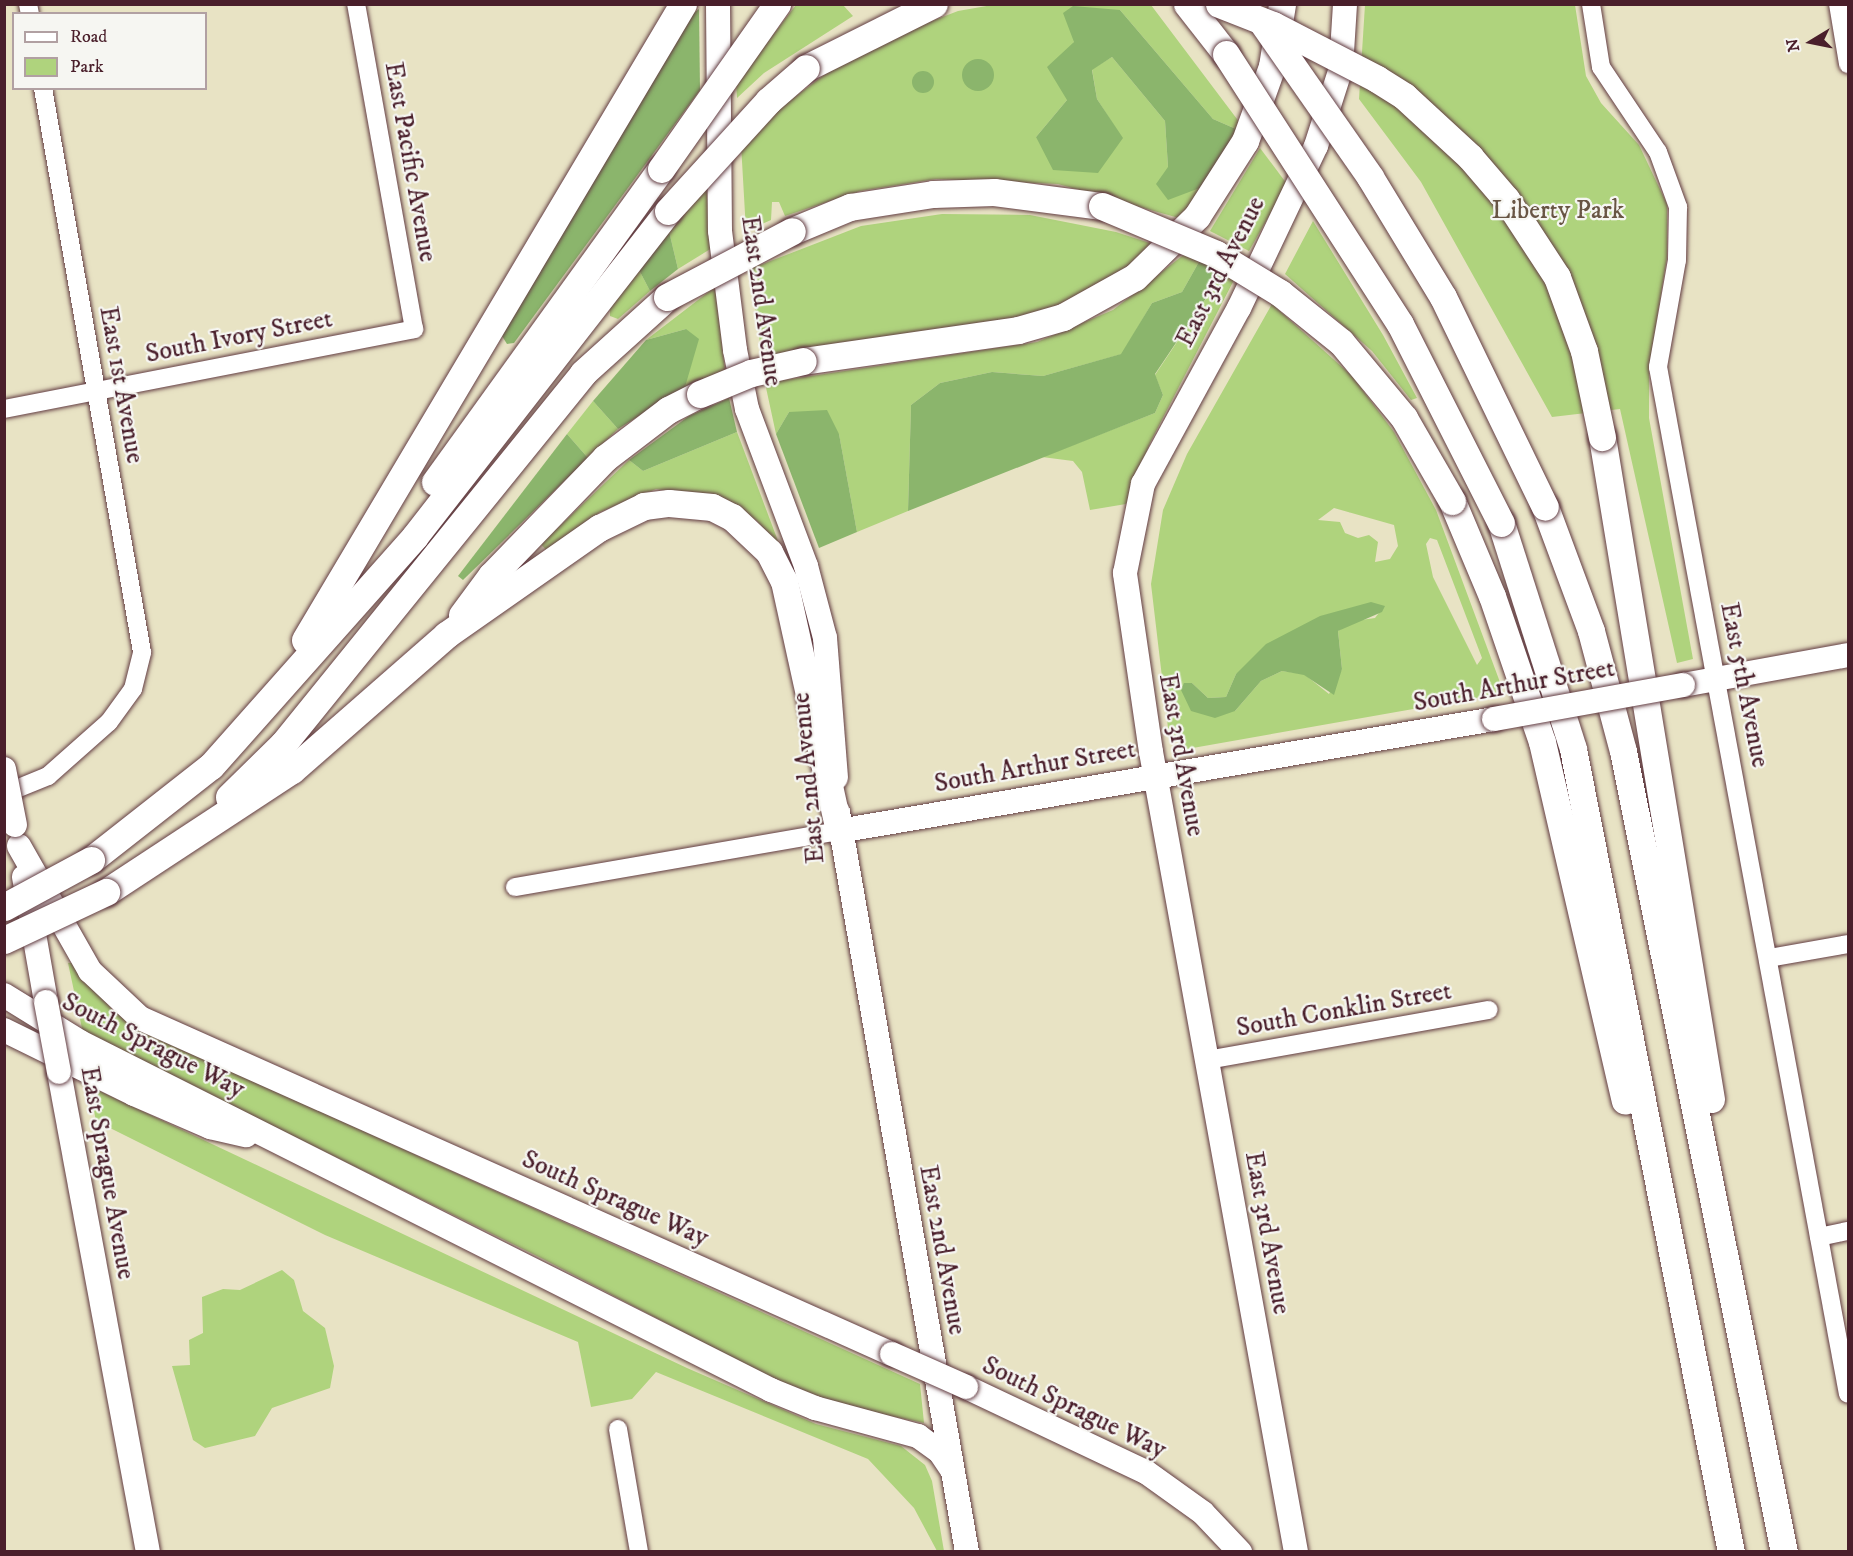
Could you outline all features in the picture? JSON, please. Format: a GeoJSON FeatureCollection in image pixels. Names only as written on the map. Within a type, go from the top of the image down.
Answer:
{"type":"FeatureCollection","features":[{"type":"Feature","properties":{"kind":"highway"},"geometry":{"type":"LineString","coordinates":[[272,698],[683,4]]}},
{"type":"Feature","properties":{"kind":"highway"},"geometry":{"type":"LineString","coordinates":[[326,634],[777,4]]}},
{"type":"Feature","properties":{"kind":"highway"},"geometry":{"type":"LineString","coordinates":[[4,907],[91,861],[212,766],[326,634],[415,536],[668,211],[768,100],[806,68],[934,4]]}},
{"type":"Feature","properties":{"kind":"highway"},"geometry":{"type":"LineString","coordinates":[[1187,4],[1226,54],[1400,324],[1501,523],[1573,749],[1731,1551]]}},
{"type":"Feature","properties":{"kind":"highway"},"geometry":{"type":"LineString","coordinates":[[1219,4],[1273,25],[1377,79],[1404,96],[1470,157],[1506,199],[1557,277],[1584,351],[1602,438],[1784,1551]]}},
{"type":"Feature","properties":{"kind":"highway"},"geometry":{"type":"LineString","coordinates":[[446,634],[491,576],[605,458],[668,410],[751,373],[803,361],[1018,330],[1064,317],[1135,277],[1197,216],[1233,161],[1263,95],[1283,23],[1282,4]]}},
{"type":"Feature","properties":{"kind":"highway"},"geometry":{"type":"LineString","coordinates":[[1253,8],[1370,177],[1443,297],[1545,507],[1591,631],[1623,751],[1770,1474]]}},
{"type":"Feature","properties":{"kind":"highway"},"geometry":{"type":"LineString","coordinates":[[188,838],[283,744],[583,373],[667,297],[792,231],[850,207],[933,194],[994,192],[1102,206],[1216,254],[1280,292],[1341,342],[1404,418],[1452,501],[1492,596],[1542,742],[1720,1492]]}},
{"type":"Feature","properties":{"kind":"highway"},"geometry":{"type":"LineString","coordinates":[[4,940],[105,892],[292,770],[446,634],[598,528],[644,506],[694,504],[732,517],[769,552],[784,581],[839,831]]}},
{"type":"Feature","properties":{"kind":"main road","name":"East 2nd Avenue"},"geometry":{"type":"LineString","coordinates":[[718,4],[720,231],[735,350],[747,409],[806,566],[825,638],[839,831],[967,1551]]}},
{"type":"Feature","properties":{"kind":"main road","name":"East 3rd Avenue"},"geometry":{"type":"LineString","coordinates":[[1296,1551],[1155,774],[1125,573],[1143,484],[1239,308],[1316,146],[1341,68],[1345,4]]}},
{"type":"Feature","properties":{"kind":"main road","name":"South Arthur Street"},"geometry":{"type":"LineString","coordinates":[[839,831],[1155,774],[1494,719],[1848,655]]}},
{"type":"Feature","properties":{"kind":"main road","name":"East Sprague Avenue"},"geometry":{"type":"LineString","coordinates":[[4,770],[148,1551]]}},
{"type":"Feature","properties":{"kind":"main road","name":"South Sprague Way"},"geometry":{"type":"LineString","coordinates":[[17,836],[90,971],[140,1017],[892,1353],[1146,1472],[1203,1513],[1240,1551]]}},
{"type":"Feature","properties":{"kind":"main road","name":"South Sprague Way"},"geometry":{"type":"LineString","coordinates":[[4,995],[42,1022],[792,1399],[918,1436],[940,1452],[953,1472]]}},
{"type":"Feature","properties":{"kind":"main road"},"geometry":{"type":"LineString","coordinates":[[4,1030],[210,1127],[284,1143]]}},
{"type":"Feature","properties":{"kind":"street","name":"East Pacific Avenue"},"geometry":{"type":"LineString","coordinates":[[356,4],[414,329]]}},
{"type":"Feature","properties":{"kind":"street","name":"East 5th Avenue"},"geometry":{"type":"LineString","coordinates":[[1591,4],[1601,67],[1658,152],[1678,207],[1677,260],[1658,367],[1848,1394]]}},
{"type":"Feature","properties":{"kind":"street"},"geometry":{"type":"LineString","coordinates":[[1838,4],[1848,64]]}},
{"type":"Feature","properties":{"kind":"street","name":"East 1st Avenue"},"geometry":{"type":"LineString","coordinates":[[5,794],[67,762],[109,722],[133,689],[141,639],[43,90]]}},
{"type":"Feature","properties":{"kind":"street","name":"South Ivory Street"},"geometry":{"type":"LineString","coordinates":[[4,409],[414,329]]}},
{"type":"Feature","properties":{"kind":"street","name":"South Arthur Street"},"geometry":{"type":"LineString","coordinates":[[515,886],[839,831]]}},
{"type":"Feature","properties":{"kind":"street"},"geometry":{"type":"LineString","coordinates":[[1769,958],[1848,944]]}},
{"type":"Feature","properties":{"kind":"street","name":"South Conklin Street"},"geometry":{"type":"LineString","coordinates":[[1207,1060],[1489,1010]]}},
{"type":"Feature","properties":{"kind":"street"},"geometry":{"type":"LineString","coordinates":[[1818,1237],[1848,1232]]}},
{"type":"Feature","properties":{"kind":"street"},"geometry":{"type":"LineString","coordinates":[[618,1429],[639,1551]]}},
{"type":"Feature","properties":{"kind":"green space"},"geometry":{"type":"Polygon","coordinates":[[[998,4],[1151,5],[1243,127],[1186,220],[1058,184],[936,179],[860,191],[785,216],[779,202],[772,202],[771,220],[746,231],[741,144],[780,108],[835,67],[896,35],[958,11],[998,4]],[[1120,10],[1074,41],[1067,100],[1036,137],[1122,138],[1097,99],[1092,69],[1112,57],[1165,121],[1168,167],[1236,129],[1213,119],[1120,10]]]}},
{"type":"Feature","properties":{"kind":"green space"},"geometry":{"type":"Polygon","coordinates":[[[796,5],[843,5],[853,16],[764,73],[737,98],[736,83],[796,5]]]}},
{"type":"Feature","properties":{"kind":"green space","name":"Liberty Park"},"geometry":{"type":"Polygon","coordinates":[[[1365,5],[1575,5],[1586,76],[1601,103],[1639,145],[1667,204],[1667,257],[1649,368],[1649,418],[1693,659],[1677,663],[1620,409],[1552,417],[1421,182],[1359,99],[1365,5]]]}},
{"type":"Feature","properties":{"kind":"green space"},"geometry":{"type":"Polygon","coordinates":[[[1073,6],[1120,10],[1213,119],[1236,129],[1205,186],[1168,200],[1156,184],[1168,167],[1165,121],[1112,57],[1092,70],[1097,99],[1123,138],[1098,173],[1053,170],[1036,137],[1067,100],[1047,67],[1074,42],[1063,13],[1073,6]]]}},
{"type":"Feature","properties":{"kind":"green space"},"geometry":{"type":"Polygon","coordinates":[[[699,9],[700,90],[514,343],[507,344],[502,336],[519,299],[689,16],[699,9]]]}},
{"type":"Feature","properties":{"kind":"green space"},"geometry":{"type":"Polygon","coordinates":[[[978,59],[989,64],[994,75],[989,86],[978,91],[967,86],[962,75],[967,64],[978,59]]]}},
{"type":"Feature","properties":{"kind":"green space"},"geometry":{"type":"Polygon","coordinates":[[[923,71],[931,74],[934,82],[931,90],[923,93],[915,90],[912,82],[915,74],[923,71]]]}},
{"type":"Feature","properties":{"kind":"green space"},"geometry":{"type":"Polygon","coordinates":[[[1260,148],[1287,184],[1249,251],[1210,231],[1260,148]]]}},
{"type":"Feature","properties":{"kind":"green space"},"geometry":{"type":"Polygon","coordinates":[[[706,183],[712,248],[678,269],[669,231],[706,183]]]}},
{"type":"Feature","properties":{"kind":"green space"},"geometry":{"type":"Polygon","coordinates":[[[942,214],[1030,215],[1116,232],[1162,247],[1070,306],[1001,327],[762,359],[750,269],[861,226],[942,214]]]}},
{"type":"Feature","properties":{"kind":"green space"},"geometry":{"type":"Polygon","coordinates":[[[1313,221],[1383,335],[1417,398],[1411,400],[1372,351],[1285,274],[1313,221]]]}},
{"type":"Feature","properties":{"kind":"green space"},"geometry":{"type":"Polygon","coordinates":[[[669,231],[678,269],[650,291],[639,270],[669,231]]]}},
{"type":"Feature","properties":{"kind":"green space"},"geometry":{"type":"Polygon","coordinates":[[[1186,253],[1200,260],[1182,292],[1152,303],[1122,354],[1043,376],[992,372],[940,383],[911,405],[908,511],[857,532],[839,434],[789,412],[776,434],[765,383],[1037,342],[1113,310],[1186,253]]]}},
{"type":"Feature","properties":{"kind":"green space"},"geometry":{"type":"Polygon","coordinates":[[[1200,260],[1223,273],[1155,374],[1163,395],[1155,413],[908,511],[911,405],[940,383],[992,372],[1043,376],[1121,354],[1152,303],[1182,292],[1200,260]]]}},
{"type":"Feature","properties":{"kind":"green space"},"geometry":{"type":"Polygon","coordinates":[[[639,270],[650,291],[618,319],[610,316],[610,307],[639,270]]]}},
{"type":"Feature","properties":{"kind":"green space"},"geometry":{"type":"Polygon","coordinates":[[[1223,273],[1234,280],[1150,443],[1126,504],[1090,510],[1082,472],[1073,461],[1042,457],[1155,413],[1163,395],[1155,375],[1223,273]]]}},
{"type":"Feature","properties":{"kind":"green space"},"geometry":{"type":"Polygon","coordinates":[[[715,287],[725,370],[685,387],[686,329],[646,340],[715,287]]]}},
{"type":"Feature","properties":{"kind":"green space"},"geometry":{"type":"Polygon","coordinates":[[[1272,304],[1352,376],[1394,432],[1436,510],[1504,693],[1187,749],[1168,728],[1151,584],[1163,510],[1187,454],[1272,304]],[[1334,508],[1318,520],[1340,522],[1345,533],[1358,538],[1369,535],[1378,542],[1375,562],[1390,559],[1398,546],[1394,525],[1334,508]],[[1430,538],[1426,544],[1433,577],[1477,665],[1482,658],[1437,540],[1430,538]],[[1384,606],[1236,674],[1226,697],[1208,698],[1192,683],[1181,689],[1235,711],[1261,681],[1282,671],[1304,674],[1329,694],[1342,669],[1338,631],[1354,621],[1375,618],[1384,606]]]}},
{"type":"Feature","properties":{"kind":"green space"},"geometry":{"type":"Polygon","coordinates":[[[686,329],[699,339],[685,387],[618,429],[593,401],[646,340],[686,329]]]}},
{"type":"Feature","properties":{"kind":"green space"},"geometry":{"type":"Polygon","coordinates":[[[729,398],[737,432],[643,471],[629,460],[689,416],[729,398]]]}},
{"type":"Feature","properties":{"kind":"green space"},"geometry":{"type":"Polygon","coordinates":[[[593,401],[618,429],[588,458],[567,434],[593,401]]]}},
{"type":"Feature","properties":{"kind":"green space"},"geometry":{"type":"Polygon","coordinates":[[[827,410],[839,434],[857,532],[819,548],[776,434],[789,412],[827,410]]]}},
{"type":"Feature","properties":{"kind":"green space"},"geometry":{"type":"Polygon","coordinates":[[[737,432],[781,549],[757,521],[728,501],[656,489],[600,512],[546,550],[541,544],[629,460],[643,471],[737,432]]]}},
{"type":"Feature","properties":{"kind":"green space"},"geometry":{"type":"Polygon","coordinates":[[[567,434],[588,458],[463,580],[458,576],[567,434]]]}},
{"type":"Feature","properties":{"kind":"green space"},"geometry":{"type":"Polygon","coordinates":[[[1371,602],[1385,606],[1382,612],[1338,631],[1342,669],[1334,695],[1304,675],[1282,671],[1261,681],[1235,711],[1215,718],[1191,711],[1181,690],[1184,683],[1192,683],[1208,698],[1226,697],[1236,674],[1266,644],[1320,616],[1371,602]]]}},
{"type":"Feature","properties":{"kind":"green space"},"geometry":{"type":"Polygon","coordinates":[[[68,963],[75,963],[113,1011],[141,1030],[920,1384],[924,1423],[814,1400],[541,1258],[83,1033],[68,963]]]}},
{"type":"Feature","properties":{"kind":"green space"},"geometry":{"type":"Polygon","coordinates":[[[89,1086],[687,1368],[816,1424],[901,1446],[925,1465],[932,1481],[944,1551],[937,1551],[914,1508],[868,1459],[656,1372],[632,1399],[591,1407],[578,1342],[325,1235],[96,1121],[89,1086]]]}},
{"type":"Feature","properties":{"kind":"green space"},"geometry":{"type":"Polygon","coordinates":[[[282,1270],[294,1280],[303,1311],[325,1328],[334,1366],[330,1388],[272,1408],[255,1436],[205,1448],[193,1440],[172,1366],[190,1365],[189,1340],[203,1333],[202,1297],[223,1289],[240,1290],[282,1270]]]}}]}
